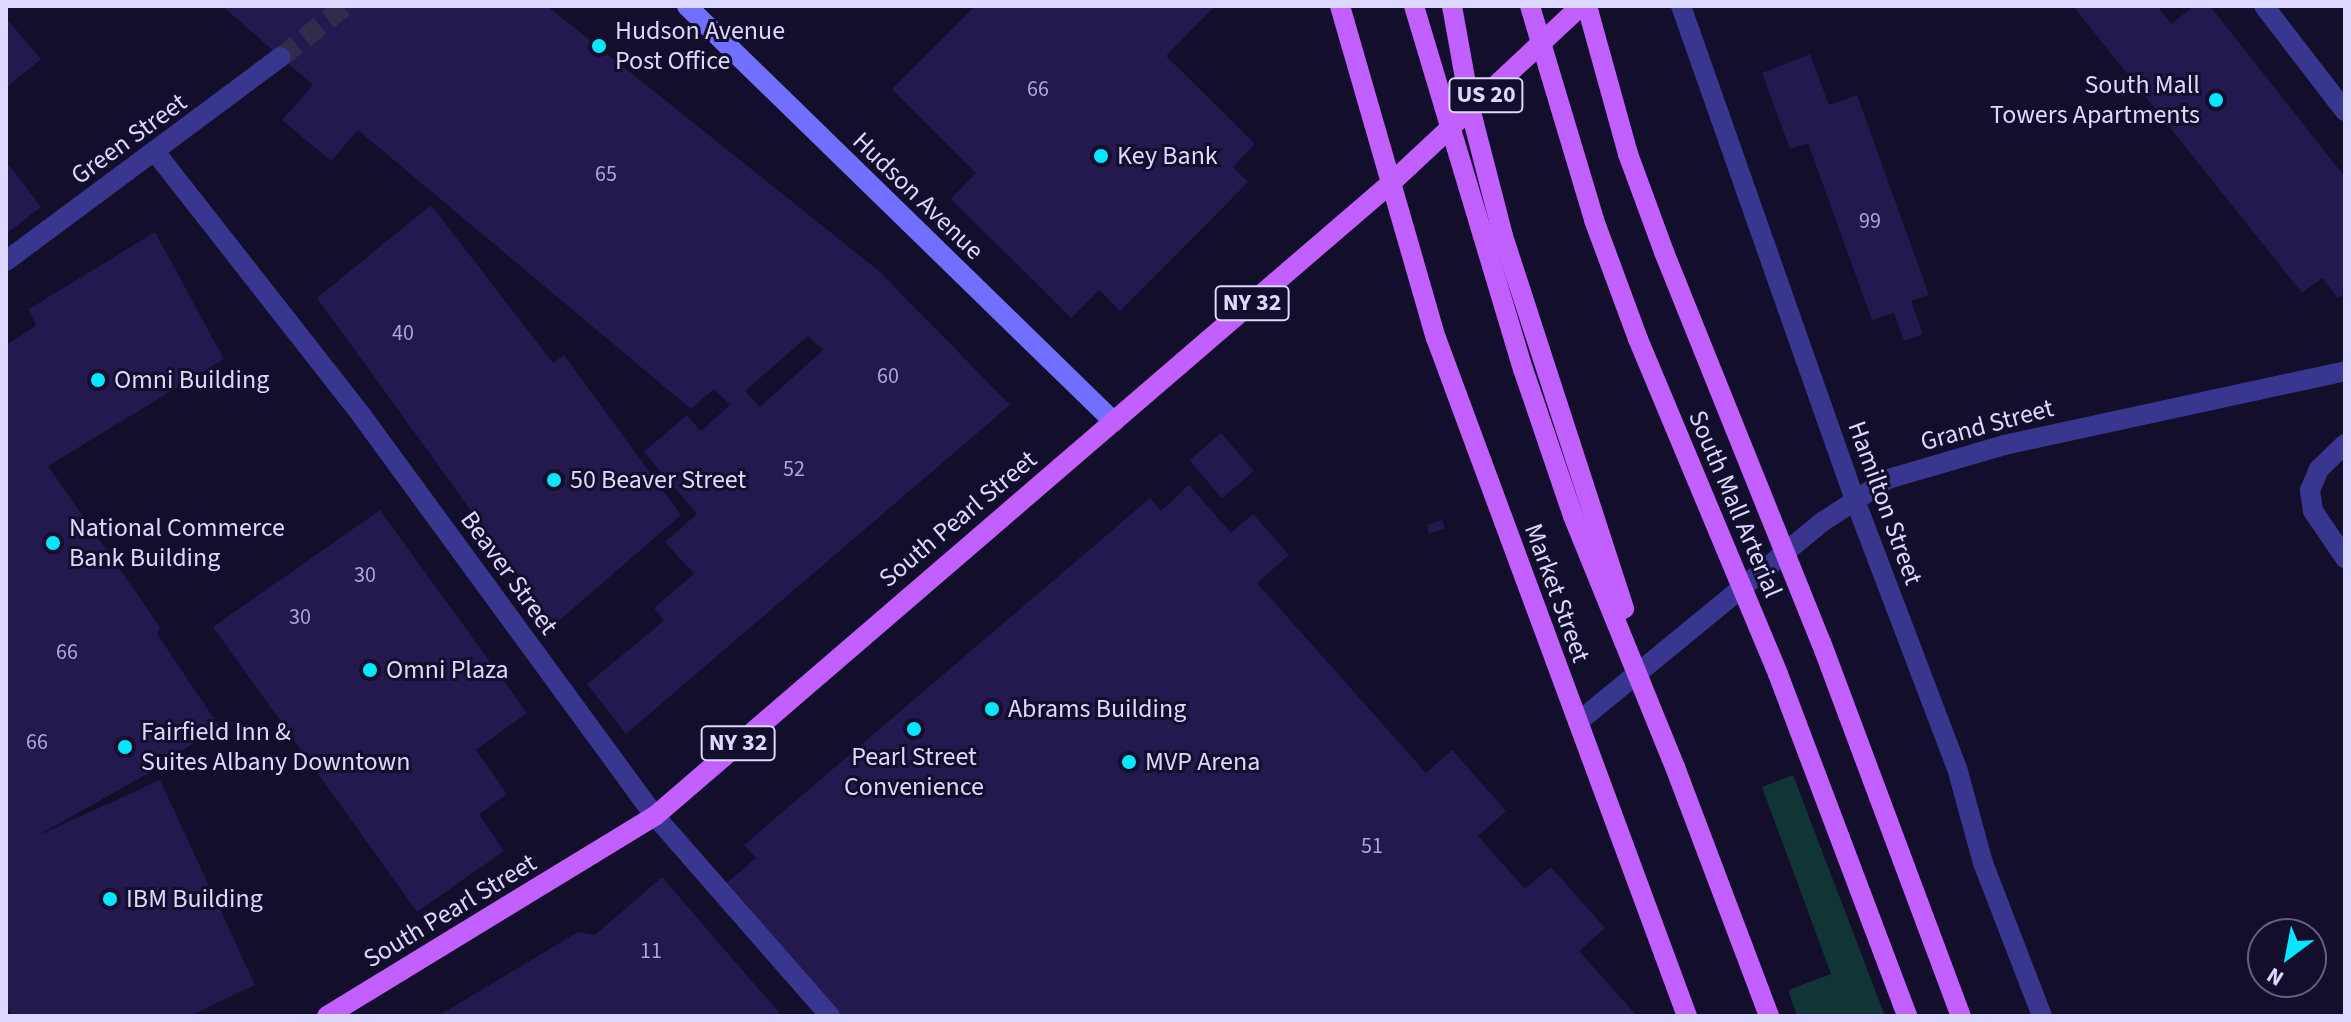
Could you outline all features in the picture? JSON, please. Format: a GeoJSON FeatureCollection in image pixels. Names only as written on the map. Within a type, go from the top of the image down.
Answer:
{"type":"FeatureCollection","features":[{"type":"Feature","properties":{"kind":"main road","name":"Market Street"},"geometry":{"type":"LineString","coordinates":[[1340,6],[1436,338],[1687,1016]]}},
{"type":"Feature","properties":{"kind":"main road"},"geometry":{"type":"LineString","coordinates":[[1414,6],[1528,384],[1573,516],[1675,767],[1769,1016]]}},
{"type":"Feature","properties":{"kind":"main road"},"geometry":{"type":"LineString","coordinates":[[1452,6],[1503,236],[1675,767]]}},
{"type":"Feature","properties":{"kind":"main road","name":"South Mall Arterial"},"geometry":{"type":"LineString","coordinates":[[1530,6],[1621,294],[1778,674],[1907,1016]]}},
{"type":"Feature","properties":{"kind":"main road","name":"South Pearl Street"},"geometry":{"type":"LineString","coordinates":[[327,1016],[655,816],[1391,183],[1581,6]]}},
{"type":"Feature","properties":{"kind":"main road"},"geometry":{"type":"LineString","coordinates":[[1587,6],[1628,154],[1658,238],[1821,642],[1961,1016]]}},
{"type":"Feature","properties":{"kind":"street","name":"Hudson Avenue"},"geometry":{"type":"LineString","coordinates":[[687,6],[1114,422]]}},
{"type":"Feature","properties":{"kind":"street","name":"Hamilton Street"},"geometry":{"type":"LineString","coordinates":[[1681,6],[1855,500],[1957,768],[1983,863],[2042,1016]]}},
{"type":"Feature","properties":{"kind":"street"},"geometry":{"type":"LineString","coordinates":[[2264,6],[2345,111]]}},
{"type":"Feature","properties":{"kind":"street","name":"Green Street"},"geometry":{"type":"LineString","coordinates":[[6,261],[156,153],[281,57]]}},
{"type":"Feature","properties":{"kind":"street","name":"Beaver Street"},"geometry":{"type":"LineString","coordinates":[[156,153],[362,416],[655,816],[830,1016]]}},
{"type":"Feature","properties":{"kind":"street","name":"Grand Street"},"geometry":{"type":"LineString","coordinates":[[1578,722],[1855,500],[1888,479],[2004,445],[2345,371]]}},
{"type":"Feature","properties":{"kind":"street"},"geometry":{"type":"LineString","coordinates":[[2340,551],[2313,511],[2310,490],[2319,469],[2345,444]]}},
{"type":"Feature","properties":{"kind":"green space"},"geometry":{"type":"Polygon","coordinates":[[[1793,775],[1885,1016],[1797,1016],[1788,990],[1831,974],[1762,787],[1793,775]]]}},
{"type":"Feature","properties":{"kind":"building"},"geometry":{"type":"Polygon","coordinates":[[[222,6],[547,6],[879,271],[1010,405],[626,734],[587,684],[664,621],[654,608],[694,574],[665,542],[697,514],[644,452],[687,415],[701,431],[730,405],[714,389],[691,409],[358,130],[331,161],[282,120],[313,85],[222,6]],[[808,336],[745,391],[760,407],[823,350],[808,336]]]}},
{"type":"Feature","properties":{"kind":"building","name":"Key Bank"},"geometry":{"type":"Polygon","coordinates":[[[975,6],[1215,6],[1166,56],[1255,144],[1233,167],[1248,182],[1120,311],[1099,290],[1071,318],[951,199],[976,173],[892,89],[975,6]]]}},
{"type":"Feature","properties":{"kind":"building","name":"South Mall Towers Apartments"},"geometry":{"type":"Polygon","coordinates":[[[2073,6],[2157,6],[2171,24],[2194,6],[2210,6],[2345,177],[2345,293],[2338,298],[2322,278],[2302,293],[2073,6]]]}},
{"type":"Feature","properties":{"kind":"building"},"geometry":{"type":"Polygon","coordinates":[[[6,18],[41,59],[6,88],[6,18]]]}},
{"type":"Feature","properties":{"kind":"building"},"geometry":{"type":"Polygon","coordinates":[[[1810,54],[1829,105],[1857,95],[1929,295],[1911,301],[1923,334],[1904,341],[1894,313],[1872,320],[1808,143],[1790,149],[1762,73],[1810,54]]]}},
{"type":"Feature","properties":{"kind":"building"},"geometry":{"type":"Polygon","coordinates":[[[6,161],[41,207],[6,234],[6,161]]]}},
{"type":"Feature","properties":{"kind":"building"},"geometry":{"type":"Polygon","coordinates":[[[431,205],[553,363],[564,355],[681,515],[554,625],[317,298],[431,205]]]}},
{"type":"Feature","properties":{"kind":"building"},"geometry":{"type":"Polygon","coordinates":[[[155,232],[224,359],[48,466],[160,627],[157,634],[219,726],[156,769],[35,837],[160,780],[255,985],[189,1016],[12,1016],[6,1003],[6,345],[36,326],[29,309],[155,232]]]}},
{"type":"Feature","properties":{"kind":"building"},"geometry":{"type":"Polygon","coordinates":[[[1221,433],[1254,471],[1222,498],[1189,461],[1221,433]]]}},
{"type":"Feature","properties":{"kind":"building","name":"MVP Arena"},"geometry":{"type":"Polygon","coordinates":[[[1189,485],[1231,533],[1253,514],[1289,555],[1257,583],[1426,773],[1452,750],[1506,811],[1478,836],[1525,889],[1551,867],[1605,928],[1579,951],[1637,1016],[843,1016],[727,883],[756,858],[744,845],[1150,498],[1161,511],[1189,485]]]}},
{"type":"Feature","properties":{"kind":"building","name":"Omni Plaza"},"geometry":{"type":"Polygon","coordinates":[[[380,510],[527,713],[476,750],[507,794],[479,814],[504,851],[417,912],[213,627],[380,510]]]}},
{"type":"Feature","properties":{"kind":"building"},"geometry":{"type":"Polygon","coordinates":[[[1442,520],[1445,529],[1430,534],[1427,525],[1442,520]]]}},
{"type":"Feature","properties":{"kind":"building"},"geometry":{"type":"Polygon","coordinates":[[[662,877],[782,1016],[438,1016],[578,932],[595,935],[662,877]]]}},
{"type":"Feature","properties":{"kind":"tunnel"},"geometry":{"type":"LineString","coordinates":[[281,57],[345,6]]}},
{"type":"Feature","properties":{"kind":"place","name":"Hudson Avenue Post Office"},"geometry":{"type":"Point","coordinates":[599,46]}},
{"type":"Feature","properties":{"kind":"place","name":"South Mall Towers Apartments"},"geometry":{"type":"Point","coordinates":[2216,100]}},
{"type":"Feature","properties":{"kind":"place","name":"Key Bank"},"geometry":{"type":"Point","coordinates":[1101,156]}},
{"type":"Feature","properties":{"kind":"place","name":"Omni Building"},"geometry":{"type":"Point","coordinates":[98,380]}},
{"type":"Feature","properties":{"kind":"place","name":"50 Beaver Street"},"geometry":{"type":"Point","coordinates":[554,480]}},
{"type":"Feature","properties":{"kind":"place","name":"National Commerce Bank Building"},"geometry":{"type":"Point","coordinates":[53,543]}},
{"type":"Feature","properties":{"kind":"place","name":"Omni Plaza"},"geometry":{"type":"Point","coordinates":[370,670]}},
{"type":"Feature","properties":{"kind":"place","name":"Abrams Building"},"geometry":{"type":"Point","coordinates":[992,709]}},
{"type":"Feature","properties":{"kind":"place","name":"Pearl Street Convenience"},"geometry":{"type":"Point","coordinates":[914,729]}},
{"type":"Feature","properties":{"kind":"place","name":"Fairfield Inn & Suites Albany Downtown"},"geometry":{"type":"Point","coordinates":[125,747]}},
{"type":"Feature","properties":{"kind":"place","name":"MVP Arena"},"geometry":{"type":"Point","coordinates":[1129,762]}},
{"type":"Feature","properties":{"kind":"place","name":"IBM Building"},"geometry":{"type":"Point","coordinates":[110,899]}}]}
